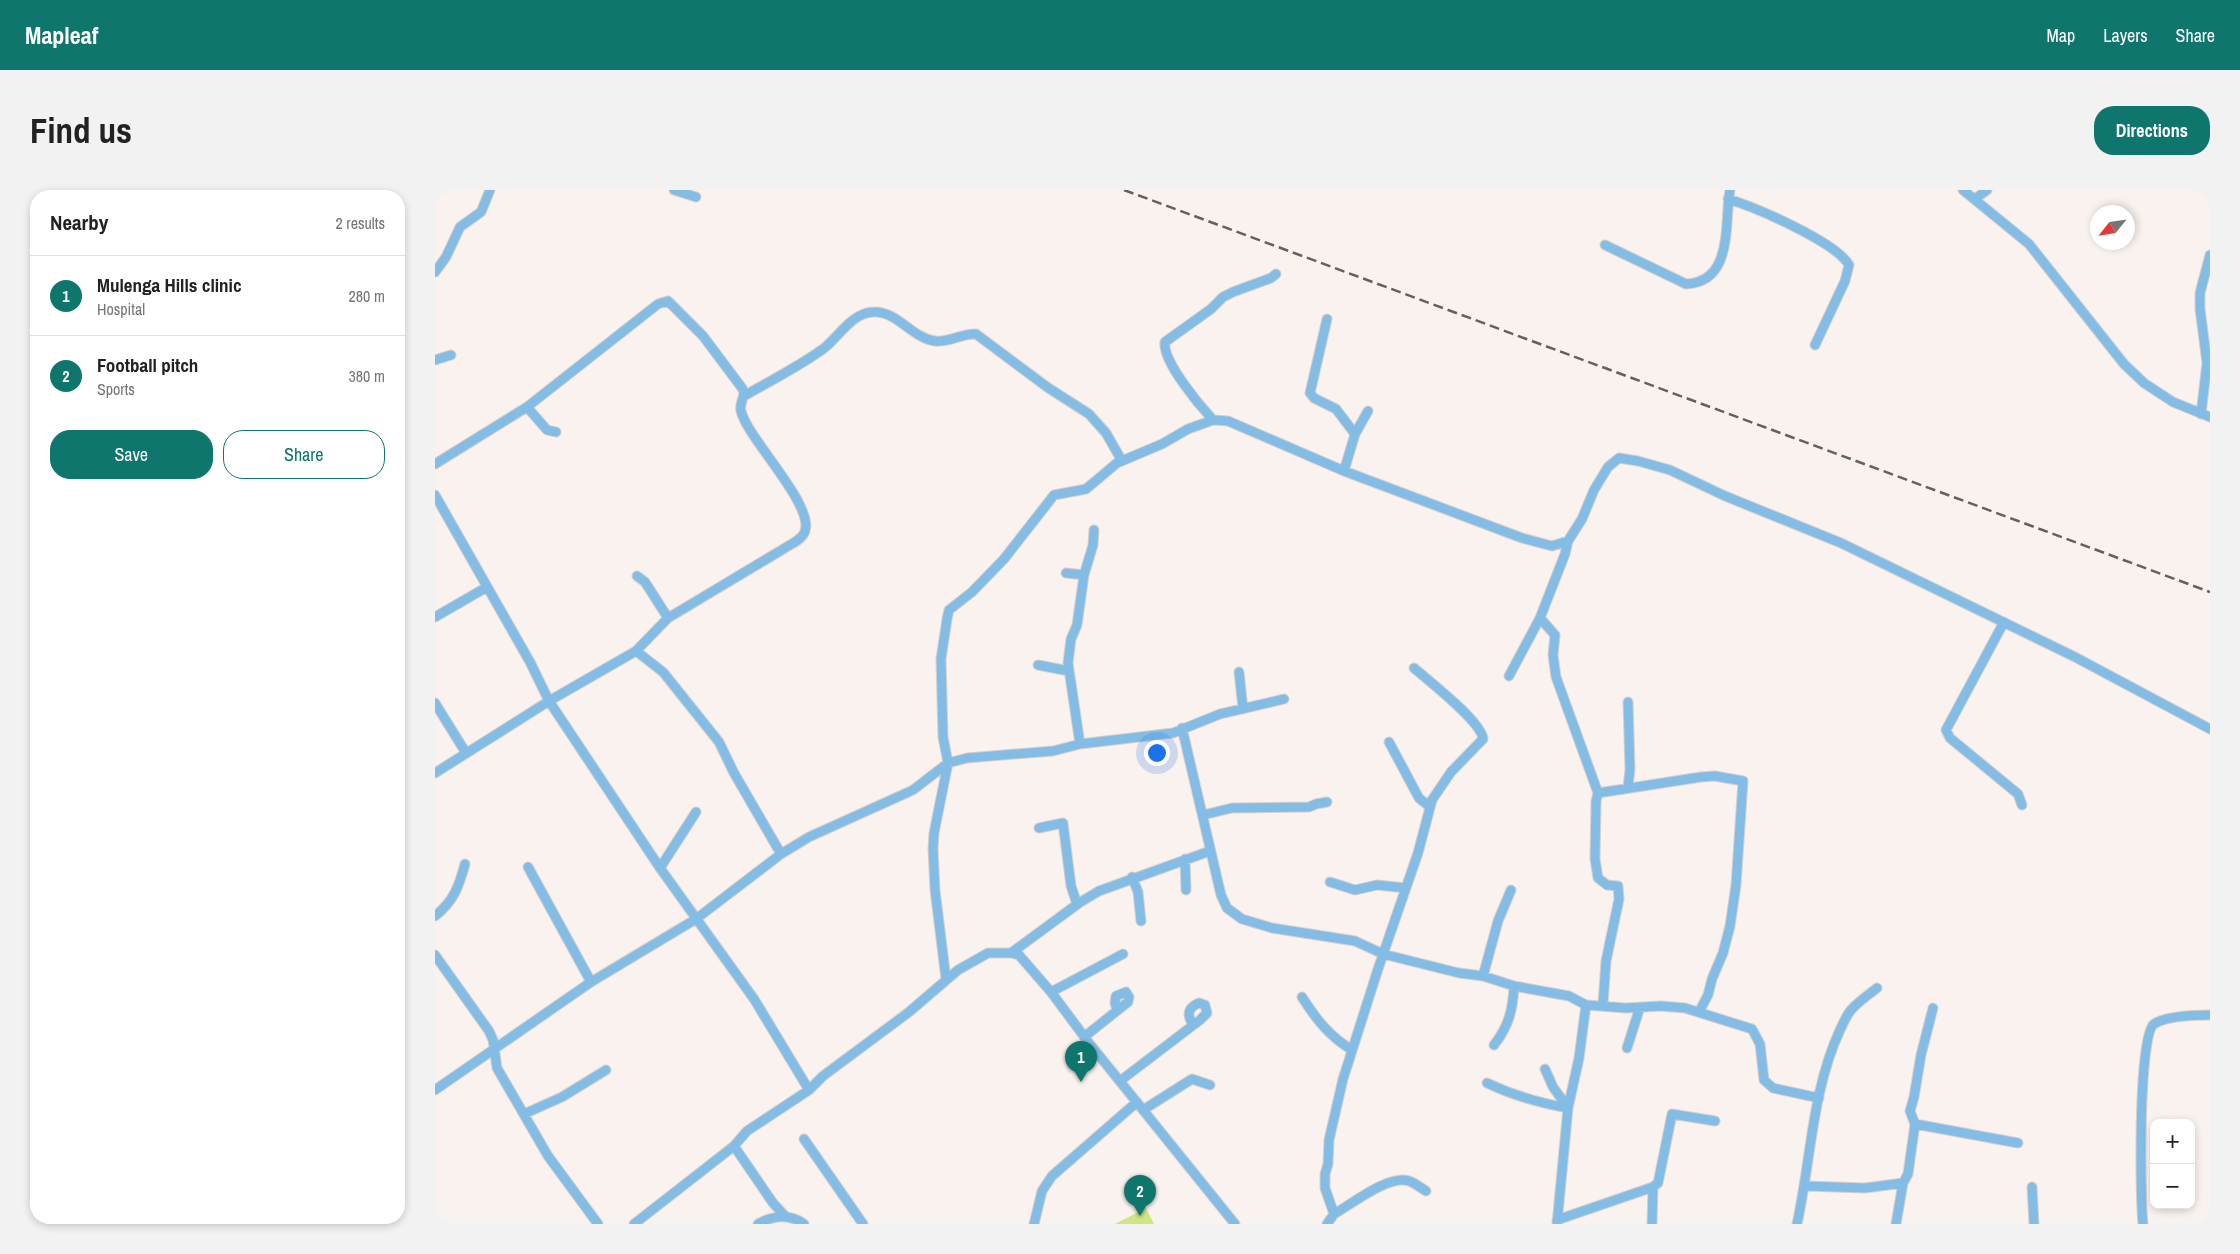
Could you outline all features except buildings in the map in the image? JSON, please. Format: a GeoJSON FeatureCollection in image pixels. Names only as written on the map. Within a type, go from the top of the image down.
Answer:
{"type":"FeatureCollection","features":[{"type":"Feature","properties":{"kind":"street"},"geometry":{"type":"LineString","coordinates":[[435,272],[446,257],[460,227],[481,212],[490,190]]}},
{"type":"Feature","properties":{"kind":"street"},"geometry":{"type":"LineString","coordinates":[[675,190],[696,197]]}},
{"type":"Feature","properties":{"kind":"street"},"geometry":{"type":"LineString","coordinates":[[1963,190],[2029,244],[2123,364],[2173,402],[2205,415],[2207,363],[2200,309],[2200,294],[2210,255]]}},
{"type":"Feature","properties":{"kind":"street"},"geometry":{"type":"LineString","coordinates":[[1975,199],[1987,190]]}},
{"type":"Feature","properties":{"kind":"street"},"geometry":{"type":"LineString","coordinates":[[1605,245],[1686,284],[1697,284],[1716,271],[1722,258],[1729,194],[1744,204],[1790,225],[1839,252],[1847,260],[1849,271],[1815,345]]}},
{"type":"Feature","properties":{"kind":"street"},"geometry":{"type":"LineString","coordinates":[[1213,420],[1201,407],[1174,367],[1165,348],[1165,342],[1211,309],[1223,298],[1233,292],[1271,278],[1276,274]]}},
{"type":"Feature","properties":{"kind":"street"},"geometry":{"type":"LineString","coordinates":[[435,464],[527,407],[663,302],[672,303],[703,336],[742,388],[744,396]]}},
{"type":"Feature","properties":{"kind":"street"},"geometry":{"type":"LineString","coordinates":[[435,774],[549,701],[636,651],[668,618],[785,548],[805,532],[805,521],[795,497],[780,470],[743,415],[741,402],[744,396],[822,350],[863,314],[873,312],[886,313],[926,338],[935,341],[945,341],[976,334],[1047,387],[1089,414],[1106,433],[1122,460]]}},
{"type":"Feature","properties":{"kind":"street"},"geometry":{"type":"LineString","coordinates":[[1327,319],[1310,392],[1314,398],[1336,409],[1355,434]]}},
{"type":"Feature","properties":{"kind":"street"},"geometry":{"type":"LineString","coordinates":[[435,360],[451,355]]}},
{"type":"Feature","properties":{"kind":"street"},"geometry":{"type":"LineString","coordinates":[[527,407],[547,430],[557,432]]}},
{"type":"Feature","properties":{"kind":"street"},"geometry":{"type":"LineString","coordinates":[[1344,471],[1355,434],[1369,411]]}},
{"type":"Feature","properties":{"kind":"street"},"geometry":{"type":"LineString","coordinates":[[946,979],[935,890],[933,849],[934,833],[948,763],[943,737],[941,659],[949,610],[972,592],[1004,559],[1054,495],[1086,489],[1122,460],[1162,444],[1188,429],[1213,420],[1228,420],[1344,471],[1537,543],[1552,546],[1568,541]]}},
{"type":"Feature","properties":{"kind":"street"},"geometry":{"type":"LineString","coordinates":[[1509,676],[1539,618],[1565,554],[1568,541],[1582,519],[1595,490],[1613,462],[1619,458],[1638,460],[1670,470],[1725,496],[1841,544],[2075,657],[2210,729]]}},
{"type":"Feature","properties":{"kind":"street"},"geometry":{"type":"LineString","coordinates":[[435,495],[530,662],[549,701],[660,868],[754,999],[809,1090]]}},
{"type":"Feature","properties":{"kind":"street"},"geometry":{"type":"LineString","coordinates":[[1081,744],[1068,663],[1071,639],[1077,624],[1084,575],[1093,545],[1094,530]]}},
{"type":"Feature","properties":{"kind":"street"},"geometry":{"type":"LineString","coordinates":[[1066,573],[1084,575]]}},
{"type":"Feature","properties":{"kind":"street"},"geometry":{"type":"LineString","coordinates":[[637,576],[645,582],[668,618]]}},
{"type":"Feature","properties":{"kind":"street"},"geometry":{"type":"LineString","coordinates":[[435,617],[487,587]]}},
{"type":"Feature","properties":{"kind":"street"},"geometry":{"type":"LineString","coordinates":[[1539,618],[1555,635],[1553,655],[1556,677],[1598,793],[1596,801],[1595,859],[1598,878],[1607,885],[1618,886],[1619,899],[1606,961],[1603,1004]]}},
{"type":"Feature","properties":{"kind":"street"},"geometry":{"type":"LineString","coordinates":[[2004,622],[1946,730],[1947,734],[1956,743],[2018,794],[2022,805]]}},
{"type":"Feature","properties":{"kind":"street"},"geometry":{"type":"LineString","coordinates":[[636,651],[663,672],[719,742],[734,773],[781,854]]}},
{"type":"Feature","properties":{"kind":"street"},"geometry":{"type":"LineString","coordinates":[[1038,665],[1069,671]]}},
{"type":"Feature","properties":{"kind":"street"},"geometry":{"type":"LineString","coordinates":[[1334,1214],[1325,1188],[1325,1174],[1335,1112],[1352,1050],[1425,829],[1430,807],[1451,772],[1483,739],[1483,732],[1453,701],[1414,668]]}},
{"type":"Feature","properties":{"kind":"street"},"geometry":{"type":"LineString","coordinates":[[1239,672],[1243,709]]}},
{"type":"Feature","properties":{"kind":"street"},"geometry":{"type":"LineString","coordinates":[[435,1090],[591,982],[696,919],[781,854],[809,837],[907,793],[948,763],[967,758],[1053,751],[1081,744],[1173,733],[1208,717],[1284,699]]}},
{"type":"Feature","properties":{"kind":"street"},"geometry":{"type":"LineString","coordinates":[[1628,702],[1630,769],[1628,787]]}},
{"type":"Feature","properties":{"kind":"street"},"geometry":{"type":"LineString","coordinates":[[435,703],[466,753]]}},
{"type":"Feature","properties":{"kind":"street"},"geometry":{"type":"LineString","coordinates":[[1182,728],[1221,895],[1227,908],[1242,920],[1272,928],[1355,941],[1383,954],[1459,973],[1483,976],[1514,986],[1569,996],[1586,1004],[1603,1004],[1626,1008],[1661,1006],[1699,1012],[1752,1028],[1760,1044],[1764,1080],[1773,1088],[1819,1098]]}},
{"type":"Feature","properties":{"kind":"street"},"geometry":{"type":"LineString","coordinates":[[1389,742],[1419,798],[1430,807]]}},
{"type":"Feature","properties":{"kind":"street"},"geometry":{"type":"LineString","coordinates":[[1598,793],[1628,787],[1715,776],[1743,781],[1736,885],[1730,926],[1723,953],[1712,978],[1708,995],[1699,1012]]}},
{"type":"Feature","properties":{"kind":"street"},"geometry":{"type":"LineString","coordinates":[[1203,814],[1232,808],[1303,807],[1327,802]]}},
{"type":"Feature","properties":{"kind":"street"},"geometry":{"type":"LineString","coordinates":[[660,868],[696,812]]}},
{"type":"Feature","properties":{"kind":"street"},"geometry":{"type":"LineString","coordinates":[[1039,828],[1063,823],[1071,886],[1077,904]]}},
{"type":"Feature","properties":{"kind":"street"},"geometry":{"type":"LineString","coordinates":[[1011,953],[1077,904],[1099,891],[1132,877],[1210,851]]}},
{"type":"Feature","properties":{"kind":"street"},"geometry":{"type":"LineString","coordinates":[[1185,859],[1186,890]]}},
{"type":"Feature","properties":{"kind":"street"},"geometry":{"type":"LineString","coordinates":[[435,916],[447,906],[456,894],[465,864]]}},
{"type":"Feature","properties":{"kind":"street"},"geometry":{"type":"LineString","coordinates":[[528,867],[591,982]]}},
{"type":"Feature","properties":{"kind":"street"},"geometry":{"type":"LineString","coordinates":[[1132,877],[1138,892],[1141,921]]}},
{"type":"Feature","properties":{"kind":"street"},"geometry":{"type":"LineString","coordinates":[[1329,882],[1355,890],[1377,885],[1406,888]]}},
{"type":"Feature","properties":{"kind":"street"},"geometry":{"type":"LineString","coordinates":[[1483,976],[1498,921],[1511,890]]}},
{"type":"Feature","properties":{"kind":"street"},"geometry":{"type":"LineString","coordinates":[[634,1224],[734,1146],[747,1131],[809,1090],[823,1076],[909,1012],[946,979],[969,963],[988,954],[1011,953],[1019,955],[1051,992],[1084,1037],[1235,1224]]}},
{"type":"Feature","properties":{"kind":"street"},"geometry":{"type":"LineString","coordinates":[[1051,992],[1123,954]]}},
{"type":"Feature","properties":{"kind":"street"},"geometry":{"type":"LineString","coordinates":[[435,955],[489,1031],[495,1048],[497,1068],[548,1156],[598,1224]]}},
{"type":"Feature","properties":{"kind":"street"},"geometry":{"type":"LineString","coordinates":[[1494,1044],[1504,1032],[1513,1009],[1514,986]]}},
{"type":"Feature","properties":{"kind":"street"},"geometry":{"type":"LineString","coordinates":[[1797,1224],[1806,1186],[1819,1098],[1827,1065],[1843,1023],[1850,1011],[1877,988]]}},
{"type":"Feature","properties":{"kind":"street"},"geometry":{"type":"LineString","coordinates":[[1302,997],[1323,1028],[1336,1041],[1352,1050]]}},
{"type":"Feature","properties":{"kind":"street"},"geometry":{"type":"LineString","coordinates":[[1586,1004],[1579,1058],[1568,1108],[1557,1222],[1653,1187],[1658,1183],[1672,1114],[1715,1121]]}},
{"type":"Feature","properties":{"kind":"street"},"geometry":{"type":"LineString","coordinates":[[1627,1048],[1640,1007]]}},
{"type":"Feature","properties":{"kind":"street"},"geometry":{"type":"LineString","coordinates":[[1897,1224],[1903,1183],[1908,1174],[1915,1124],[1909,1111],[1914,1098],[1921,1055],[1933,1008]]}},
{"type":"Feature","properties":{"kind":"street"},"geometry":{"type":"LineString","coordinates":[[1084,1037],[1117,1010]]}},
{"type":"Feature","properties":{"kind":"street"},"geometry":{"type":"LineString","coordinates":[[2143,1224],[2140,1176],[2142,1105],[2145,1051],[2150,1029],[2154,1024],[2182,1016],[2210,1015]]}},
{"type":"Feature","properties":{"kind":"street"},"geometry":{"type":"LineString","coordinates":[[1120,1081],[1193,1025]]}},
{"type":"Feature","properties":{"kind":"street"},"geometry":{"type":"LineString","coordinates":[[1545,1069],[1553,1087],[1568,1108]]}},
{"type":"Feature","properties":{"kind":"street"},"geometry":{"type":"LineString","coordinates":[[524,1114],[563,1096],[606,1070]]}},
{"type":"Feature","properties":{"kind":"street"},"geometry":{"type":"LineString","coordinates":[[1143,1110],[1192,1079],[1210,1085]]}},
{"type":"Feature","properties":{"kind":"street"},"geometry":{"type":"LineString","coordinates":[[1487,1082],[1502,1090],[1536,1101],[1568,1108]]}},
{"type":"Feature","properties":{"kind":"street"},"geometry":{"type":"LineString","coordinates":[[1034,1224],[1042,1191],[1052,1176],[1137,1102]]}},
{"type":"Feature","properties":{"kind":"street"},"geometry":{"type":"LineString","coordinates":[[1915,1124],[2018,1143]]}},
{"type":"Feature","properties":{"kind":"street"},"geometry":{"type":"LineString","coordinates":[[804,1139],[863,1224]]}},
{"type":"Feature","properties":{"kind":"street"},"geometry":{"type":"LineString","coordinates":[[734,1146],[773,1203],[786,1216]]}},
{"type":"Feature","properties":{"kind":"street"},"geometry":{"type":"LineString","coordinates":[[1327,1224],[1334,1214],[1377,1188],[1395,1180],[1409,1181],[1426,1192]]}},
{"type":"Feature","properties":{"kind":"street"},"geometry":{"type":"LineString","coordinates":[[1806,1186],[1865,1188],[1903,1183]]}},
{"type":"Feature","properties":{"kind":"street"},"geometry":{"type":"LineString","coordinates":[[1652,1224],[1653,1187]]}},
{"type":"Feature","properties":{"kind":"street"},"geometry":{"type":"LineString","coordinates":[[2032,1187],[2035,1224]]}},
{"type":"Feature","properties":{"kind":"street"},"geometry":{"type":"LineString","coordinates":[[762,1222],[773,1203]]}},
{"type":"Feature","properties":{"kind":"street"},"geometry":{"type":"LineString","coordinates":[[762,1222],[786,1216],[793,1217],[804,1224]]}},
{"type":"Feature","properties":{"kind":"green space"},"geometry":{"type":"Polygon","coordinates":[[[1146,1208],[1154,1224],[1115,1224],[1146,1208]]]}},
{"type":"Feature","properties":{"kind":"railway"},"geometry":{"type":"LineString","coordinates":[[1124,190],[2210,592]]}},
{"type":"Feature","properties":{"kind":"place","name":"Mulenga Hills clinic"},"geometry":{"type":"Point","coordinates":[1081,1082]}},
{"type":"Feature","properties":{"kind":"place","name":"Football pitch"},"geometry":{"type":"Point","coordinates":[1140,1216]}}]}
